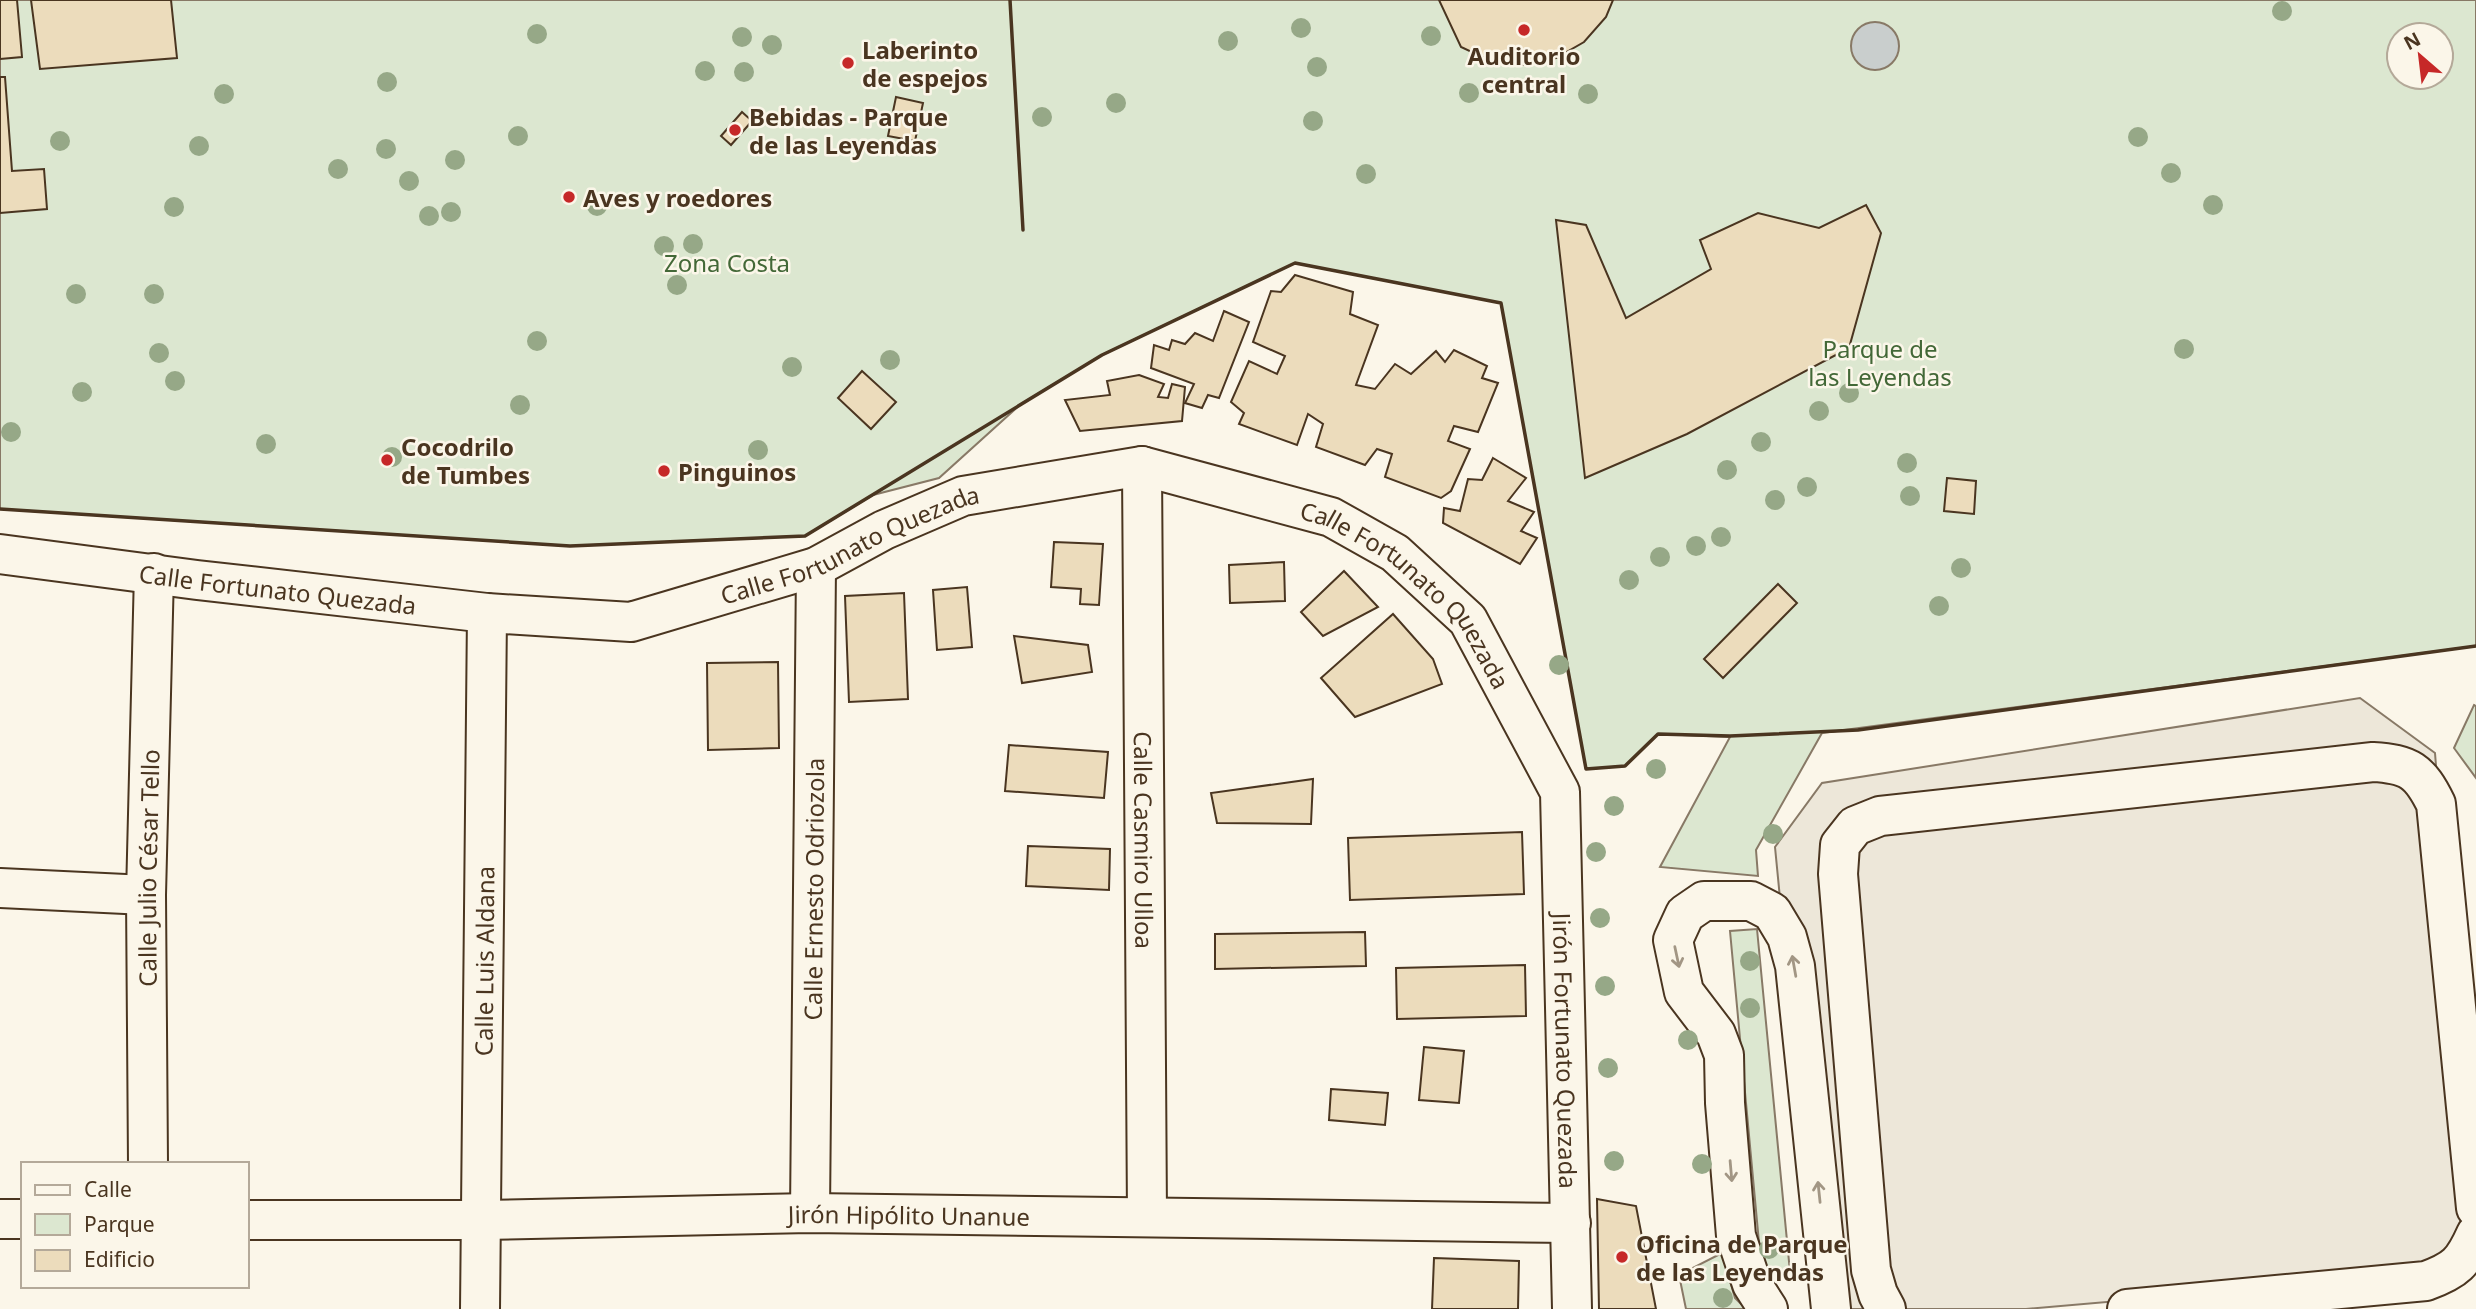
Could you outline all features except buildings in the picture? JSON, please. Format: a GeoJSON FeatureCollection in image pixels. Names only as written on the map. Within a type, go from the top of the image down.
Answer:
{"type":"FeatureCollection","features":[{"type":"Feature","properties":{"kind":"street","name":"Calle Fortunato Quezada"},"geometry":{"type":"LineString","coordinates":[[0,554],[486,613],[631,621],[816,567],[884,530],[963,496],[1142,466],[1331,517],[1395,553],[1468,620],[1560,792]]}},
{"type":"Feature","properties":{"kind":"street","name":"Calle Casmiro Ulloa"},"geometry":{"type":"LineString","coordinates":[[1142,466],[1147,1216]]}},
{"type":"Feature","properties":{"kind":"street","name":"Calle Ernesto Odriozola"},"geometry":{"type":"LineString","coordinates":[[810,1213],[816,567]]}},
{"type":"Feature","properties":{"kind":"street","name":"Calle Julio César Tello"},"geometry":{"type":"LineString","coordinates":[[148,1162],[146,895],[154,573]]}},
{"type":"Feature","properties":{"kind":"street","name":"Calle Luis Aldana"},"geometry":{"type":"LineString","coordinates":[[480,1309],[486,613]]}},
{"type":"Feature","properties":{"kind":"street"},"geometry":{"type":"LineString","coordinates":[[1886,1309],[1871,1270],[1838,874],[1840,845],[1855,826],[1880,816],[2373,762],[2397,764],[2410,770],[2425,782],[2436,804],[2476,1208]]}},
{"type":"Feature","properties":{"kind":"street","name":"Jirón Fortunato Quezada"},"geometry":{"type":"LineString","coordinates":[[1560,792],[1572,1309]]}},
{"type":"Feature","properties":{"kind":"street"},"geometry":{"type":"LineString","coordinates":[[0,888],[146,895]]}},
{"type":"Feature","properties":{"kind":"street"},"geometry":{"type":"LineString","coordinates":[[1768,1309],[1752,1284],[1736,1236],[1725,1103],[1724,1055],[1716,1034],[1684,992],[1673,940],[1685,914],[1704,901],[1751,901],[1772,912],[1787,937],[1795,966],[1831,1309]]}},
{"type":"Feature","properties":{"kind":"street","name":"Jirón Hipólito Unanue"},"geometry":{"type":"LineString","coordinates":[[248,1220],[482,1220],[810,1213],[1571,1223]]}},
{"type":"Feature","properties":{"kind":"street"},"geometry":{"type":"LineString","coordinates":[[0,1219],[21,1219]]}},
{"type":"Feature","properties":{"kind":"street"},"geometry":{"type":"LineString","coordinates":[[2127,1309],[2426,1281],[2450,1272],[2467,1254],[2476,1234]]}},
{"type":"Feature","properties":{"kind":"green space","name":"Parque de las Leyendas"},"geometry":{"type":"Polygon","coordinates":[[[0,0],[2476,0],[2476,646],[1822,733],[1756,850],[1758,876],[1660,867],[1730,737],[1658,734],[1625,766],[1586,769],[1501,303],[1295,263],[1102,355],[1021,404],[939,478],[873,495],[805,536],[570,546],[0,509],[0,0]]]}},
{"type":"Feature","properties":{"kind":"green space"},"geometry":{"type":"Polygon","coordinates":[[[2474,705],[2476,706],[2476,778],[2454,748],[2474,705]]]}},
{"type":"Feature","properties":{"kind":"green space"},"geometry":{"type":"Polygon","coordinates":[[[1757,929],[1790,1272],[1762,1275],[1730,931],[1757,929]]]}},
{"type":"Feature","properties":{"kind":"green space"},"geometry":{"type":"Polygon","coordinates":[[[1722,1253],[1735,1298],[1746,1309],[1686,1309],[1679,1275],[1722,1253]]]}},
{"type":"Feature","properties":{"kind":"shaded area"},"geometry":{"type":"Polygon","coordinates":[[[1875,22],[1892,29],[1899,46],[1892,63],[1875,70],[1858,63],[1851,46],[1858,29],[1875,22]]]}},
{"type":"Feature","properties":{"kind":"shaded area"},"geometry":{"type":"Polygon","coordinates":[[[2360,698],[2435,753],[2476,1270],[2026,1309],[1820,1309],[1775,847],[1822,783],[2360,698]]]}},
{"type":"Feature","properties":{"kind":"wall"},"geometry":{"type":"LineString","coordinates":[[1010,0],[1023,230]]}},
{"type":"Feature","properties":{"kind":"wall"},"geometry":{"type":"LineString","coordinates":[[0,509],[570,546],[805,536],[1102,355],[1295,263],[1501,303],[1586,769],[1625,766],[1658,734],[1730,736],[1858,730],[2476,646]]}},
{"type":"Feature","properties":{"kind":"place","name":"Auditorio central"},"geometry":{"type":"Point","coordinates":[1524,30]}},
{"type":"Feature","properties":{"kind":"place","name":"Laberinto de espejos"},"geometry":{"type":"Point","coordinates":[848,63]}},
{"type":"Feature","properties":{"kind":"place","name":"Bebidas - Parque de las Leyendas"},"geometry":{"type":"Point","coordinates":[735,130]}},
{"type":"Feature","properties":{"kind":"place","name":"Aves y roedores"},"geometry":{"type":"Point","coordinates":[569,197]}},
{"type":"Feature","properties":{"kind":"place","name":"Cocodrilo de Tumbes"},"geometry":{"type":"Point","coordinates":[387,460]}},
{"type":"Feature","properties":{"kind":"place","name":"Pinguinos"},"geometry":{"type":"Point","coordinates":[664,471]}},
{"type":"Feature","properties":{"kind":"place","name":"Oficina de Parque de las Leyendas"},"geometry":{"type":"Point","coordinates":[1622,1257]}},
{"type":"Feature","properties":{"kind":"park label","name":"Zona Costa"},"geometry":{"type":"Point","coordinates":[727,262]}}]}
